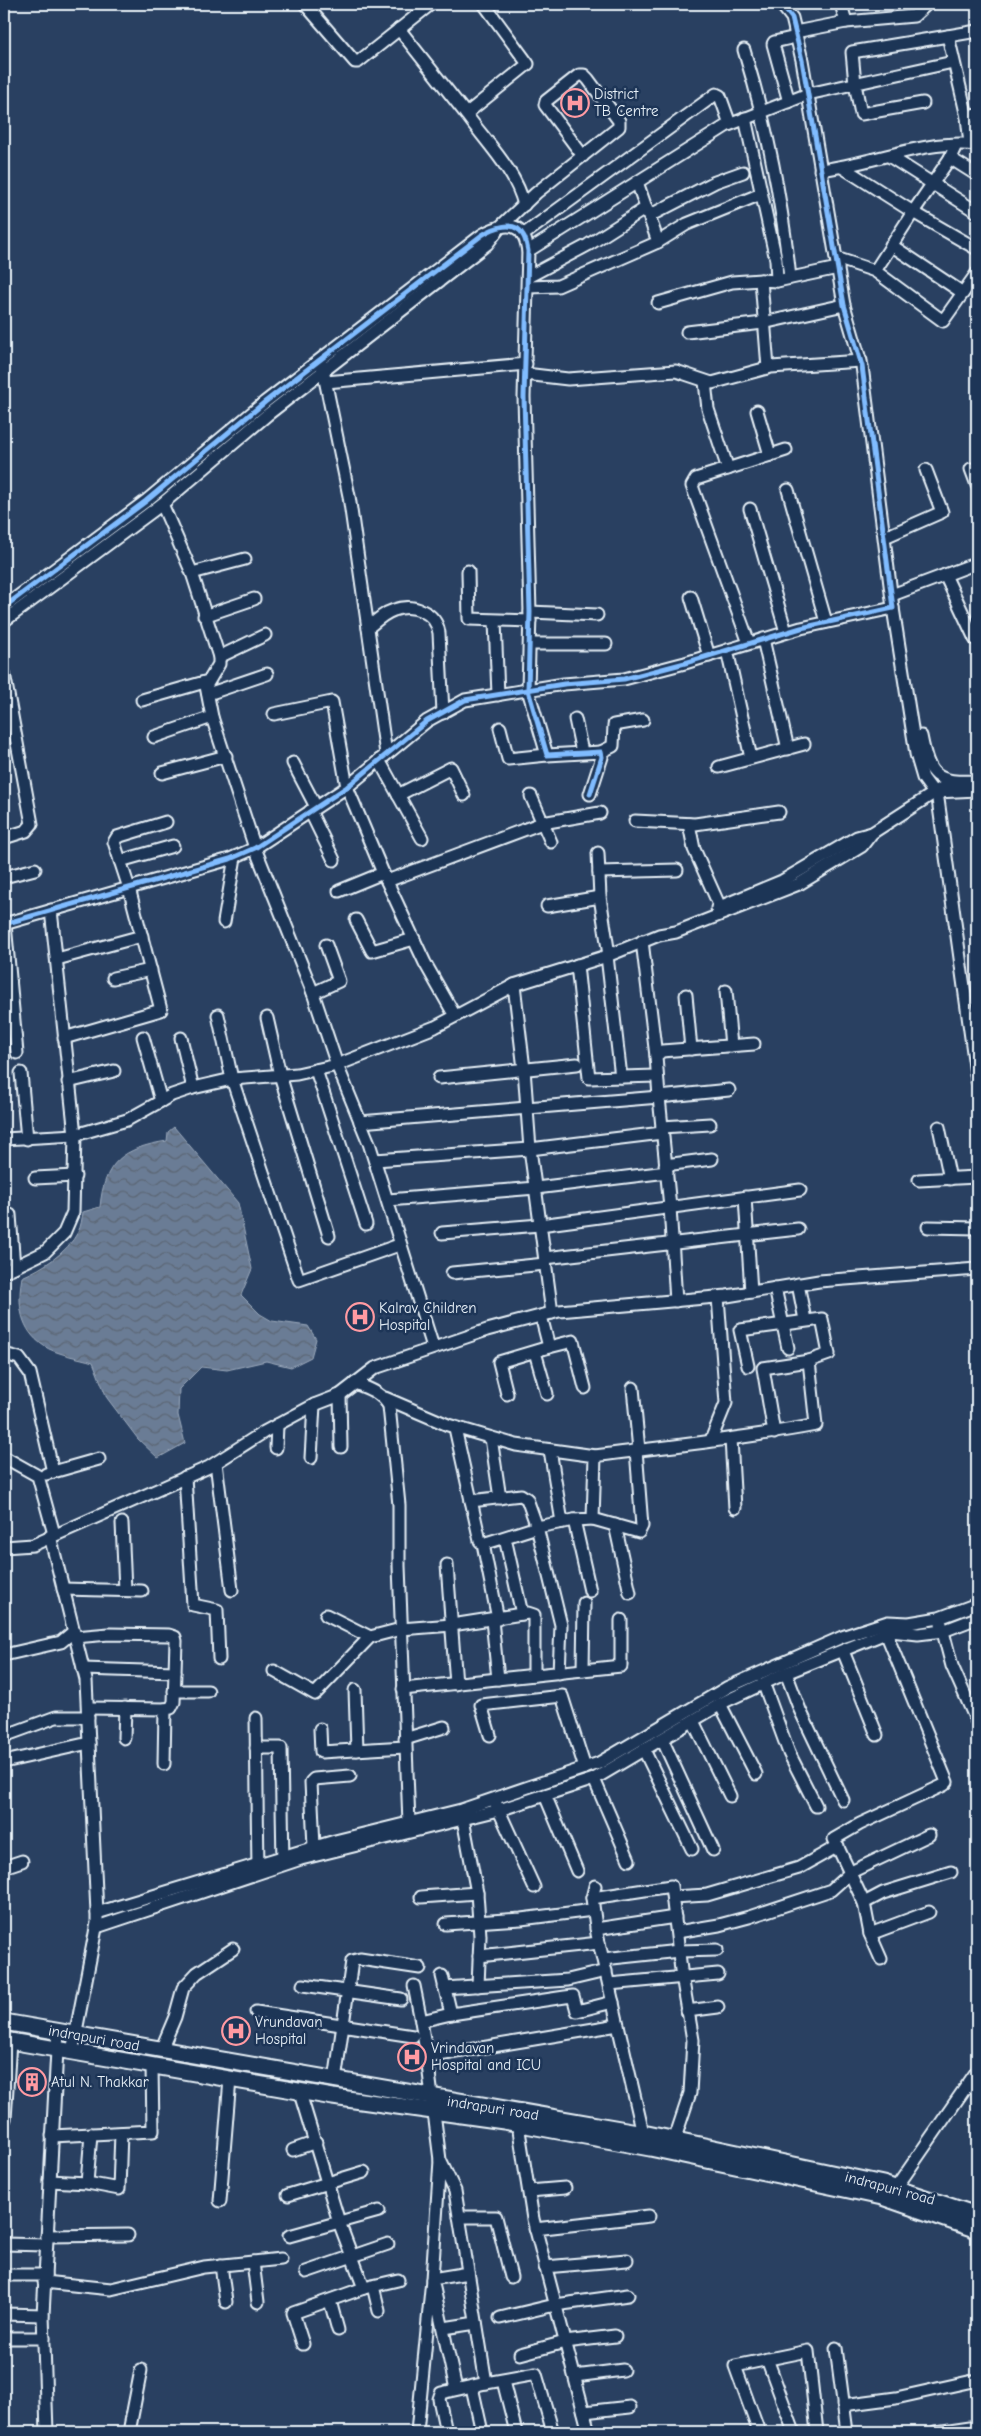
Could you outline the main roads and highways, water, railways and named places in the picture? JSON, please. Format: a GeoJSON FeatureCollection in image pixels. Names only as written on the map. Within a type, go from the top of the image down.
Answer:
{"type":"FeatureCollection","features":[{"type":"Feature","properties":{"kind":"main road","name":"indrapuri road"},"geometry":{"type":"LineString","coordinates":[[4,2022],[335,2081],[432,2105]]}},
{"type":"Feature","properties":{"kind":"main road","name":"indrapuri road"},"geometry":{"type":"LineString","coordinates":[[7,2041],[300,2090],[432,2105],[643,2133],[896,2188],[977,2215]]}},
{"type":"Feature","properties":{"kind":"main road","name":"indrapuri road"},"geometry":{"type":"LineString","coordinates":[[517,2117],[659,2150],[882,2197],[977,2230]]}},
{"type":"Feature","properties":{"kind":"water"},"geometry":{"type":"Polygon","coordinates":[[[174,1127],[238,1203],[252,1269],[241,1295],[260,1314],[272,1321],[308,1326],[316,1339],[311,1357],[291,1367],[266,1361],[227,1370],[201,1367],[179,1389],[178,1415],[185,1443],[158,1458],[138,1439],[107,1398],[93,1362],[54,1351],[36,1340],[22,1316],[20,1297],[22,1277],[46,1264],[68,1247],[81,1225],[83,1212],[100,1207],[102,1192],[111,1168],[128,1153],[152,1144],[167,1141],[168,1132],[174,1127]]]}},
{"type":"Feature","properties":{"kind":"place","name":"District TB Centre"},"geometry":{"type":"Point","coordinates":[575,103]}},
{"type":"Feature","properties":{"kind":"place","name":"Kalrav Children Hospital"},"geometry":{"type":"Point","coordinates":[360,1317]}},
{"type":"Feature","properties":{"kind":"place","name":"Vrundavan Hospital"},"geometry":{"type":"Point","coordinates":[236,2031]}},
{"type":"Feature","properties":{"kind":"place","name":"Vrindavan Hospital and ICU"},"geometry":{"type":"Point","coordinates":[412,2057]}},
{"type":"Feature","properties":{"kind":"place","name":"Atul N. Thakkar"},"geometry":{"type":"Point","coordinates":[32,2082]}}]}
